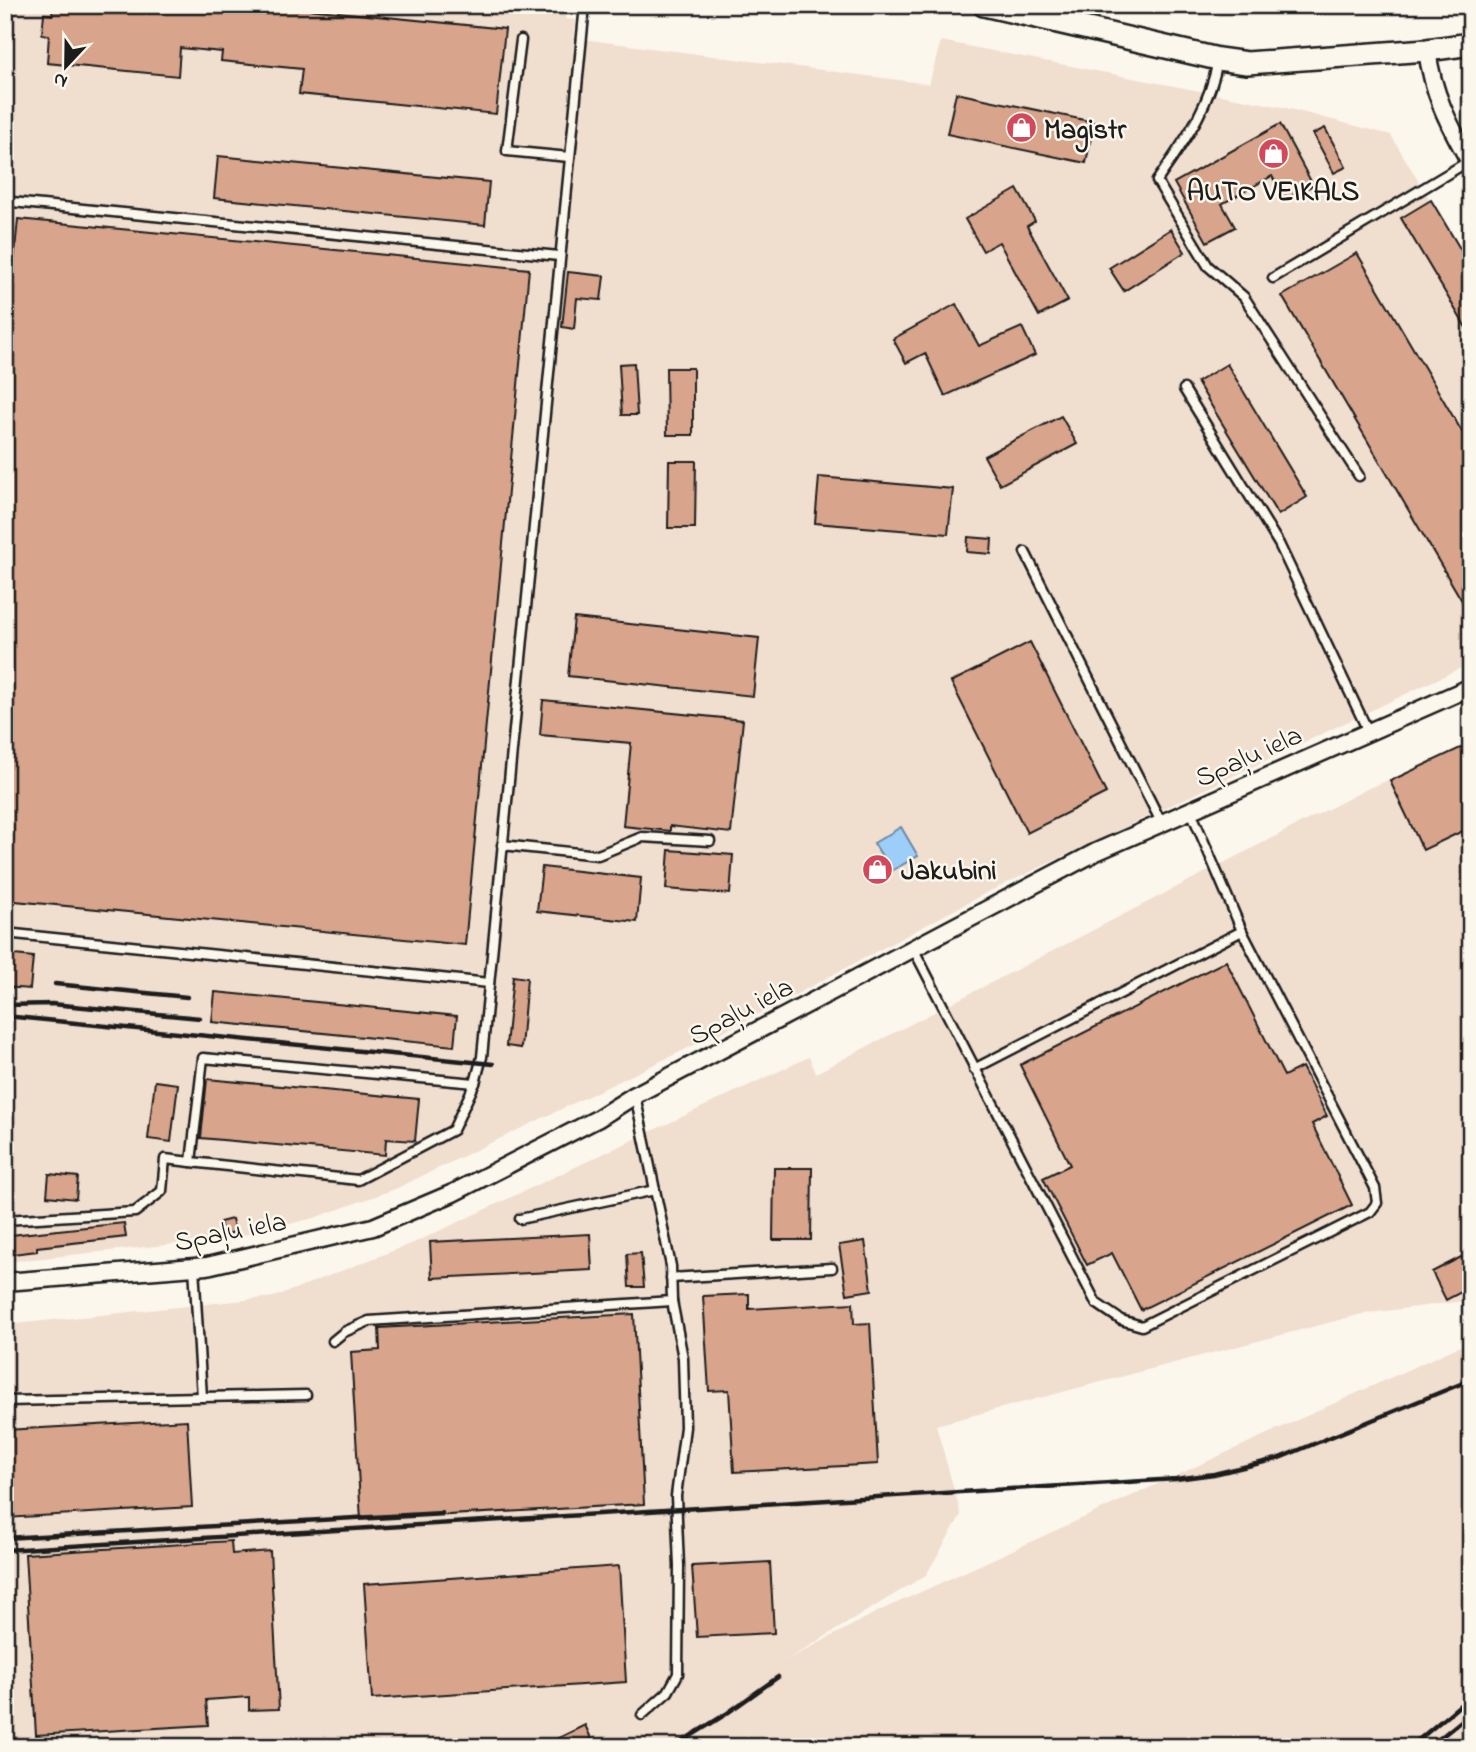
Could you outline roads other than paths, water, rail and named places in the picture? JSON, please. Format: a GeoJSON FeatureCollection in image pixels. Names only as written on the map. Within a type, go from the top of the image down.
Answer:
{"type":"FeatureCollection","features":[{"type":"Feature","properties":{"kind":"street"},"geometry":{"type":"LineString","coordinates":[[984,5],[1218,59],[1247,63],[1427,50],[1471,44]]}},
{"type":"Feature","properties":{"kind":"street"},"geometry":{"type":"LineString","coordinates":[[1427,50],[1430,73],[1444,116],[1470,163]]}},
{"type":"Feature","properties":{"kind":"street","name":"Spaļu iela"},"geometry":{"type":"LineString","coordinates":[[5,1282],[207,1266],[373,1227],[453,1192],[597,1118],[635,1095],[1097,852],[1471,687]]}},
{"type":"Feature","properties":{"kind":"lane"},"geometry":{"type":"LineString","coordinates":[[485,5],[522,5]]}},
{"type":"Feature","properties":{"kind":"lane"},"geometry":{"type":"LineString","coordinates":[[5,1220],[135,1212],[162,1191],[165,1159],[358,1180],[453,1130],[475,1083],[482,1057],[585,5]]}},
{"type":"Feature","properties":{"kind":"lane"},"geometry":{"type":"LineString","coordinates":[[521,40],[507,152],[569,157]]}},
{"type":"Feature","properties":{"kind":"lane"},"geometry":{"type":"LineString","coordinates":[[1218,59],[1214,83],[1201,116],[1157,181],[1208,266],[1244,297],[1359,476]]}},
{"type":"Feature","properties":{"kind":"lane"},"geometry":{"type":"LineString","coordinates":[[1273,278],[1470,163]]}},
{"type":"Feature","properties":{"kind":"lane"},"geometry":{"type":"LineString","coordinates":[[5,204],[12,202],[559,256]]}},
{"type":"Feature","properties":{"kind":"lane"},"geometry":{"type":"LineString","coordinates":[[1184,389],[1279,544],[1368,731]]}},
{"type":"Feature","properties":{"kind":"lane"},"geometry":{"type":"LineString","coordinates":[[1025,552],[1161,822]]}},
{"type":"Feature","properties":{"kind":"lane"},"geometry":{"type":"LineString","coordinates":[[913,948],[1096,1303],[1121,1320],[1142,1326],[1370,1212],[1377,1203],[1375,1188],[1242,931],[1190,809]]}},
{"type":"Feature","properties":{"kind":"lane"},"geometry":{"type":"LineString","coordinates":[[502,845],[598,855],[642,837],[710,841]]}},
{"type":"Feature","properties":{"kind":"lane"},"geometry":{"type":"LineString","coordinates":[[974,1069],[1242,931]]}},
{"type":"Feature","properties":{"kind":"lane"},"geometry":{"type":"LineString","coordinates":[[5,933],[489,983]]}},
{"type":"Feature","properties":{"kind":"lane"},"geometry":{"type":"LineString","coordinates":[[191,1162],[203,1058],[475,1083]]}},
{"type":"Feature","properties":{"kind":"lane"},"geometry":{"type":"LineString","coordinates":[[635,1095],[655,1190],[683,1358],[685,1427],[676,1496],[678,1674],[668,1692],[642,1716]]}},
{"type":"Feature","properties":{"kind":"lane"},"geometry":{"type":"LineString","coordinates":[[520,1219],[655,1190]]}},
{"type":"Feature","properties":{"kind":"lane"},"geometry":{"type":"LineString","coordinates":[[194,1267],[202,1397]]}},
{"type":"Feature","properties":{"kind":"lane"},"geometry":{"type":"LineString","coordinates":[[671,1279],[832,1268]]}},
{"type":"Feature","properties":{"kind":"lane"},"geometry":{"type":"LineString","coordinates":[[333,1341],[344,1332],[369,1321],[672,1301]]}},
{"type":"Feature","properties":{"kind":"lane"},"geometry":{"type":"LineString","coordinates":[[5,1401],[306,1395]]}},
{"type":"Feature","properties":{"kind":"water"},"geometry":{"type":"Polygon","coordinates":[[[901,827],[918,856],[891,871],[874,843],[901,827]]]}},
{"type":"Feature","properties":{"kind":"railway"},"geometry":{"type":"LineString","coordinates":[[55,984],[187,997]]}},
{"type":"Feature","properties":{"kind":"railway"},"geometry":{"type":"LineString","coordinates":[[5,1005],[52,1004],[200,1018]]}},
{"type":"Feature","properties":{"kind":"railway"},"geometry":{"type":"LineString","coordinates":[[5,1016],[493,1064]]}},
{"type":"Feature","properties":{"kind":"railway"},"geometry":{"type":"LineString","coordinates":[[5,1550],[1176,1479],[1214,1474],[1277,1459],[1463,1383]]}},
{"type":"Feature","properties":{"kind":"railway"},"geometry":{"type":"LineString","coordinates":[[5,1538],[442,1513]]}},
{"type":"Feature","properties":{"kind":"railway"},"geometry":{"type":"LineString","coordinates":[[673,1747],[778,1677]]}},
{"type":"Feature","properties":{"kind":"railway"},"geometry":{"type":"LineString","coordinates":[[1410,1747],[1471,1696]]}},
{"type":"Feature","properties":{"kind":"railway"},"geometry":{"type":"LineString","coordinates":[[1429,1747],[1471,1713]]}},
{"type":"Feature","properties":{"kind":"place","name":"Magistr"},"geometry":{"type":"Point","coordinates":[1021,128]}},
{"type":"Feature","properties":{"kind":"place","name":"AUTO VEIKALS"},"geometry":{"type":"Point","coordinates":[1273,153]}},
{"type":"Feature","properties":{"kind":"place","name":"Jakubini"},"geometry":{"type":"Point","coordinates":[878,869]}}]}
